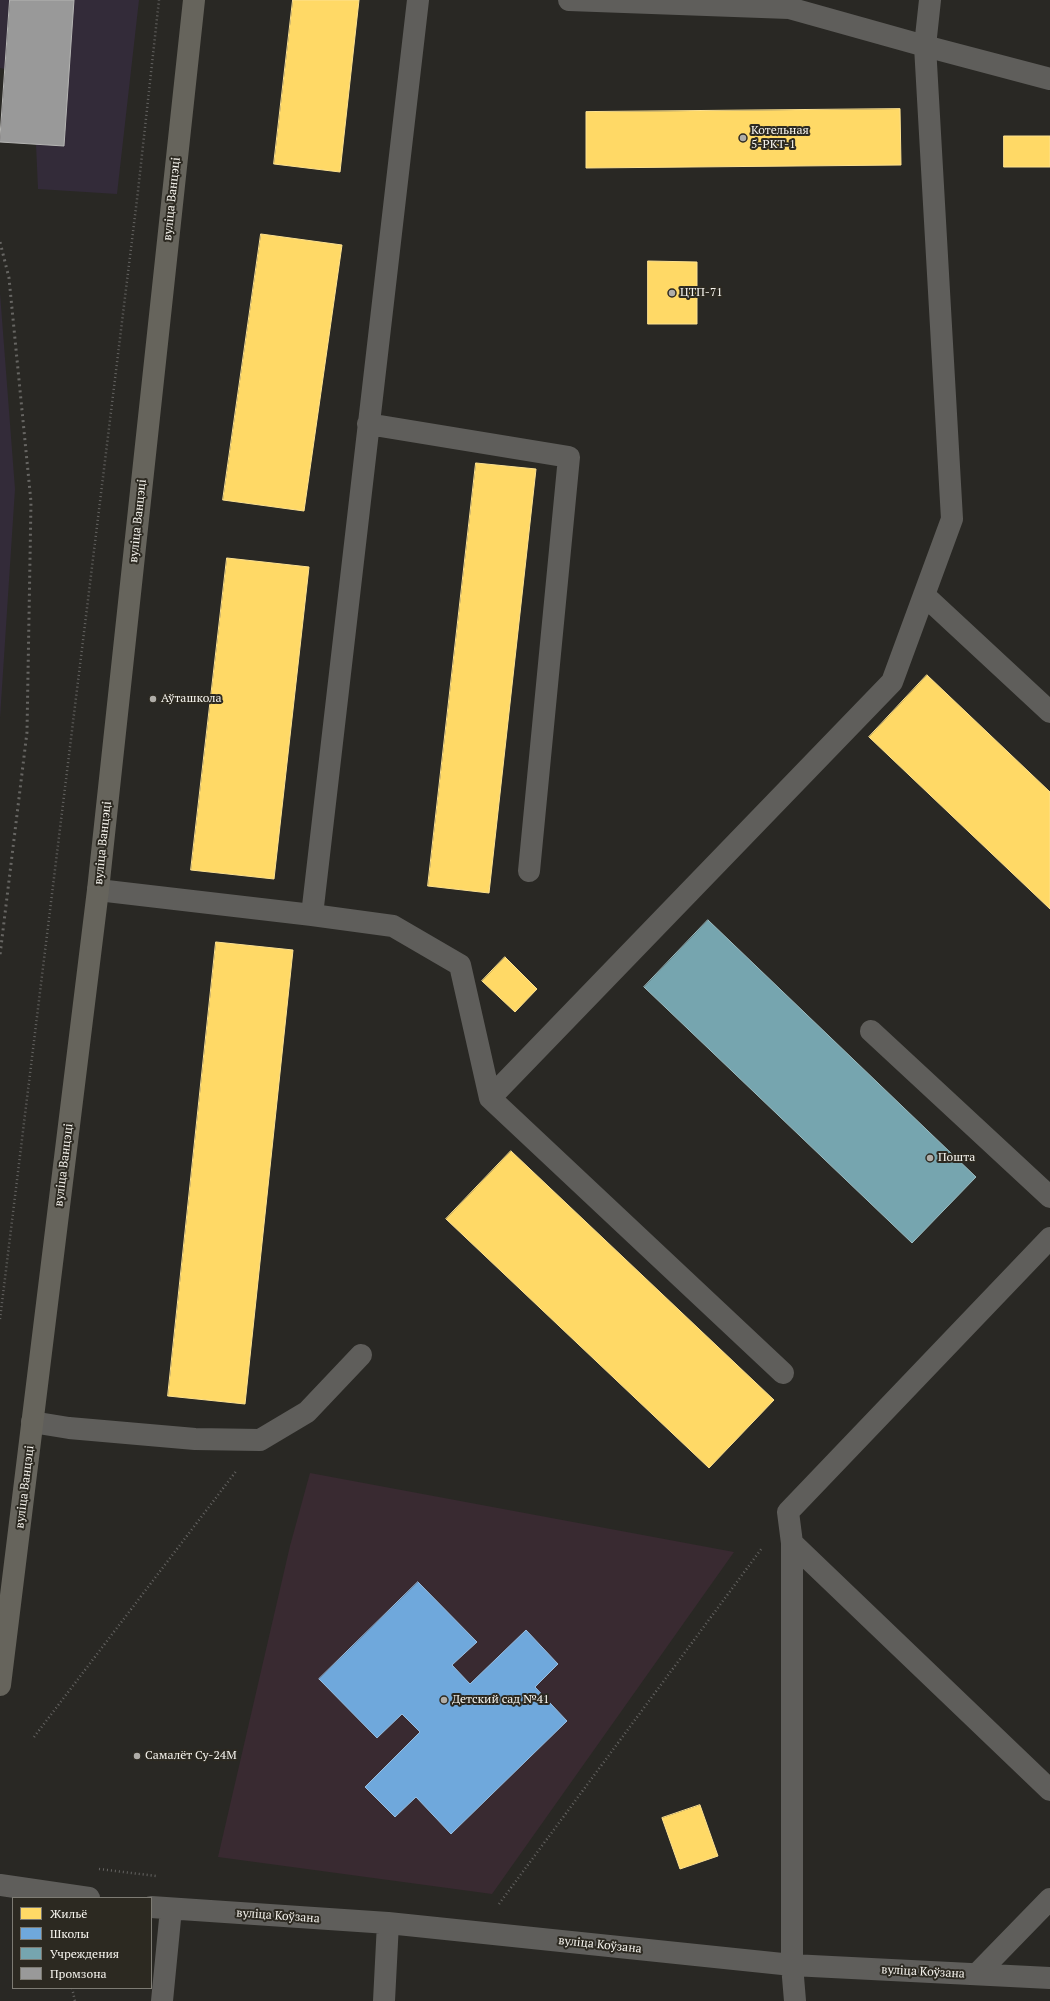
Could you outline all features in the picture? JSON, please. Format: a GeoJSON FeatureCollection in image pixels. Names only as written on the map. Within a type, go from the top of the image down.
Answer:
{"type":"FeatureCollection","features":[{"type":"Feature","properties":{"kind":"main road","name":"вуліца Ванцэці"},"geometry":{"type":"LineString","coordinates":[[0,1686],[98,890],[194,0]]}},
{"type":"Feature","properties":{"kind":"street"},"geometry":{"type":"LineString","coordinates":[[312,915],[418,0]]}},
{"type":"Feature","properties":{"kind":"street"},"geometry":{"type":"LineString","coordinates":[[569,0],[789,8],[925,46],[1050,78]]}},
{"type":"Feature","properties":{"kind":"street"},"geometry":{"type":"LineString","coordinates":[[490,1098],[892,682],[952,519],[925,46],[930,0]]}},
{"type":"Feature","properties":{"kind":"street"},"geometry":{"type":"LineString","coordinates":[[368,424],[569,457],[529,871]]}},
{"type":"Feature","properties":{"kind":"street"},"geometry":{"type":"LineString","coordinates":[[924,595],[1050,712]]}},
{"type":"Feature","properties":{"kind":"street"},"geometry":{"type":"LineString","coordinates":[[98,890],[393,926],[460,965],[490,1098],[783,1374]]}},
{"type":"Feature","properties":{"kind":"street"},"geometry":{"type":"LineString","coordinates":[[871,1031],[1050,1197]]}},
{"type":"Feature","properties":{"kind":"street"},"geometry":{"type":"LineString","coordinates":[[795,2001],[792,1965],[792,1543],[788,1512],[1050,1238]]}},
{"type":"Feature","properties":{"kind":"street"},"geometry":{"type":"LineString","coordinates":[[32,1422],[69,1428],[195,1439],[260,1440],[307,1412],[361,1355]]}},
{"type":"Feature","properties":{"kind":"street"},"geometry":{"type":"LineString","coordinates":[[792,1543],[1050,1790]]}},
{"type":"Feature","properties":{"kind":"street"},"geometry":{"type":"LineString","coordinates":[[0,1885],[82,1897]]}},
{"type":"Feature","properties":{"kind":"street"},"geometry":{"type":"LineString","coordinates":[[977,1974],[1050,1899]]}},
{"type":"Feature","properties":{"kind":"street"},"geometry":{"type":"LineString","coordinates":[[161,1908],[162,2001]]}},
{"type":"Feature","properties":{"kind":"street","name":"вуліца Коўзана"},"geometry":{"type":"LineString","coordinates":[[161,1908],[388,1923],[792,1965],[1050,1978]]}},
{"type":"Feature","properties":{"kind":"street"},"geometry":{"type":"LineString","coordinates":[[384,2001],[388,1923]]}},
{"type":"Feature","properties":{"kind":"path"},"geometry":{"type":"LineString","coordinates":[[0,1319],[160,0]]}},
{"type":"Feature","properties":{"kind":"path"},"geometry":{"type":"LineString","coordinates":[[34,1737],[260,1440]]}},
{"type":"Feature","properties":{"kind":"path"},"geometry":{"type":"LineString","coordinates":[[479,1933],[788,1512]]}},
{"type":"Feature","properties":{"kind":"path"},"geometry":{"type":"LineString","coordinates":[[72,1989],[75,2001]]}},
{"type":"Feature","properties":{"kind":"shaded area"},"geometry":{"type":"Polygon","coordinates":[[[0,0],[139,0],[117,194],[38,189],[36,144],[0,142],[5,69],[0,68],[0,0]]]}},
{"type":"Feature","properties":{"kind":"shaded area"},"geometry":{"type":"Polygon","coordinates":[[[0,293],[15,489],[0,718],[0,293]]]}},
{"type":"Feature","properties":{"kind":"shaded area"},"geometry":{"type":"Polygon","coordinates":[[[310,1473],[734,1552],[492,1894],[218,1857],[290,1546],[310,1473]]]}},
{"type":"Feature","properties":{"kind":"building: Жильё"},"geometry":{"type":"Polygon","coordinates":[[[293,0],[359,0],[340,172],[274,164],[293,0]]]}},
{"type":"Feature","properties":{"kind":"building: Жильё","name":"Котельная 5-РКТ-1"},"geometry":{"type":"Polygon","coordinates":[[[900,109],[901,165],[586,168],[586,112],[900,109]]]}},
{"type":"Feature","properties":{"kind":"building: Жильё"},"geometry":{"type":"Polygon","coordinates":[[[1004,136],[1050,136],[1050,167],[1004,167],[1004,136]]]}},
{"type":"Feature","properties":{"kind":"building: Жильё"},"geometry":{"type":"Polygon","coordinates":[[[261,234],[342,245],[304,511],[223,500],[261,234]]]}},
{"type":"Feature","properties":{"kind":"building: Жильё","name":"ЦТП-71"},"geometry":{"type":"Polygon","coordinates":[[[648,261],[697,262],[697,324],[648,324],[648,261]]]}},
{"type":"Feature","properties":{"kind":"building: Жильё"},"geometry":{"type":"Polygon","coordinates":[[[476,463],[536,469],[489,893],[428,886],[476,463]]]}},
{"type":"Feature","properties":{"kind":"building: Жильё"},"geometry":{"type":"Polygon","coordinates":[[[227,558],[309,567],[274,879],[191,870],[227,558]]]}},
{"type":"Feature","properties":{"kind":"building: Жильё"},"geometry":{"type":"Polygon","coordinates":[[[927,675],[1050,792],[1050,909],[869,737],[927,675]]]}},
{"type":"Feature","properties":{"kind":"building: Жильё"},"geometry":{"type":"Polygon","coordinates":[[[216,942],[293,950],[245,1404],[168,1396],[216,942]]]}},
{"type":"Feature","properties":{"kind":"building: Жильё"},"geometry":{"type":"Polygon","coordinates":[[[505,957],[537,989],[515,1012],[482,981],[505,957]]]}},
{"type":"Feature","properties":{"kind":"building: Жильё"},"geometry":{"type":"Polygon","coordinates":[[[511,1151],[774,1400],[709,1468],[446,1219],[511,1151]]]}},
{"type":"Feature","properties":{"kind":"building: Жильё"},"geometry":{"type":"Polygon","coordinates":[[[700,1805],[718,1856],[680,1869],[662,1818],[700,1805]]]}},
{"type":"Feature","properties":{"kind":"building: Школы","name":"Детский сад №41"},"geometry":{"type":"Polygon","coordinates":[[[418,1582],[477,1642],[452,1665],[470,1684],[526,1630],[558,1664],[535,1687],[567,1721],[451,1834],[416,1797],[395,1817],[365,1787],[420,1732],[402,1714],[377,1738],[319,1679],[418,1582]]]}},
{"type":"Feature","properties":{"kind":"building: Учреждения"},"geometry":{"type":"Polygon","coordinates":[[[708,920],[976,1177],[912,1243],[644,987],[708,920]]]}},
{"type":"Feature","properties":{"kind":"building: Промзона"},"geometry":{"type":"Polygon","coordinates":[[[10,0],[74,0],[64,146],[0,142],[10,0]]]}},
{"type":"Feature","properties":{"kind":"railway"},"geometry":{"type":"LineString","coordinates":[[0,242],[9,278],[31,502],[27,732],[0,955]]}},
{"type":"Feature","properties":{"kind":"place","name":"Котельная 5-РКТ-1"},"geometry":{"type":"Point","coordinates":[743,138]}},
{"type":"Feature","properties":{"kind":"place","name":"ЦТП-71"},"geometry":{"type":"Point","coordinates":[672,293]}},
{"type":"Feature","properties":{"kind":"place","name":"Аўташкола"},"geometry":{"type":"Point","coordinates":[153,699]}},
{"type":"Feature","properties":{"kind":"place","name":"Пошта"},"geometry":{"type":"Point","coordinates":[930,1158]}},
{"type":"Feature","properties":{"kind":"place","name":"Детский сад №41"},"geometry":{"type":"Point","coordinates":[444,1700]}},
{"type":"Feature","properties":{"kind":"place","name":"Самалёт Су-24М"},"geometry":{"type":"Point","coordinates":[137,1756]}}]}
